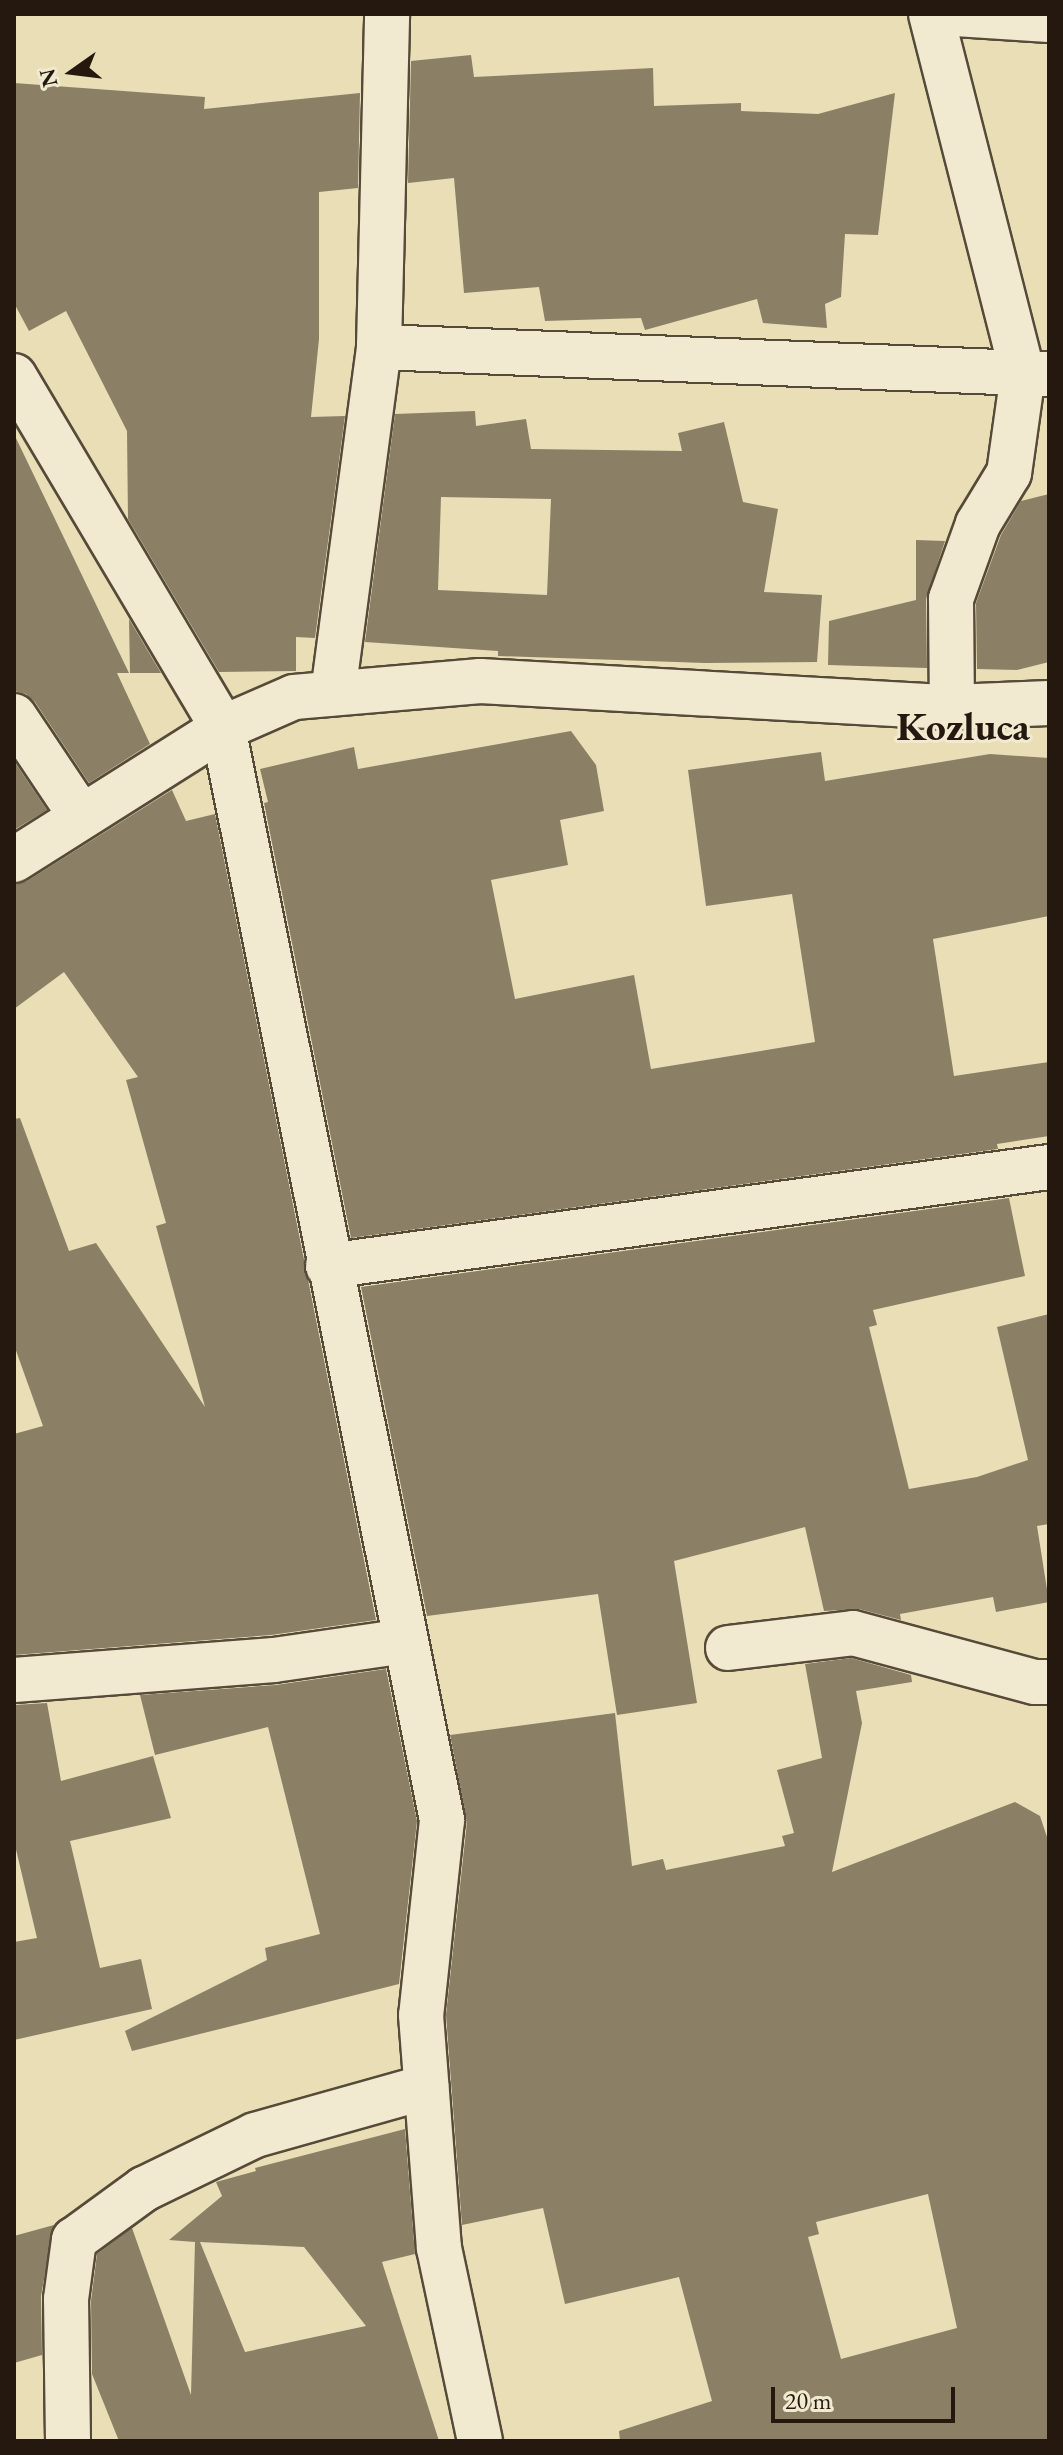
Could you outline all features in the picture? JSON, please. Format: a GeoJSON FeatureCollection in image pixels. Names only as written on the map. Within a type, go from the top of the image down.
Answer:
{"type":"FeatureCollection","features":[{"type":"Feature","properties":{"kind":"street"},"geometry":{"type":"LineString","coordinates":[[333,693],[379,347],[387,14]]}},
{"type":"Feature","properties":{"kind":"street"},"geometry":{"type":"LineString","coordinates":[[931,14],[1036,374],[1009,473],[978,524],[951,599],[952,707]]}},
{"type":"Feature","properties":{"kind":"street"},"geometry":{"type":"LineString","coordinates":[[956,14],[1049,20]]}},
{"type":"Feature","properties":{"kind":"street"},"geometry":{"type":"LineString","coordinates":[[379,347],[1036,374]]}},
{"type":"Feature","properties":{"kind":"street"},"geometry":{"type":"LineString","coordinates":[[14,376],[223,728],[328,1266],[442,1820],[421,2015],[439,2248],[480,2441]]}},
{"type":"Feature","properties":{"kind":"street"},"geometry":{"type":"LineString","coordinates":[[14,860],[223,728],[294,697],[480,681],[952,707],[1049,703]]}},
{"type":"Feature","properties":{"kind":"street"},"geometry":{"type":"LineString","coordinates":[[14,716],[81,816]]}},
{"type":"Feature","properties":{"kind":"street"},"geometry":{"type":"LineString","coordinates":[[328,1266],[1049,1167]]}},
{"type":"Feature","properties":{"kind":"street"},"geometry":{"type":"LineString","coordinates":[[728,1648],[853,1633],[1035,1682],[1049,1682]]}},
{"type":"Feature","properties":{"kind":"street"},"geometry":{"type":"LineString","coordinates":[[14,1680],[274,1660],[406,1641]]}},
{"type":"Feature","properties":{"kind":"street"},"geometry":{"type":"LineString","coordinates":[[68,2441],[66,2299],[74,2240],[144,2189],[255,2135],[426,2087]]}},
{"type":"Feature","properties":{"kind":"building"},"geometry":{"type":"Polygon","coordinates":[[[471,55],[474,77],[653,68],[654,106],[741,103],[741,111],[818,114],[895,93],[878,235],[845,234],[841,297],[825,304],[827,328],[763,323],[757,299],[645,330],[641,318],[545,321],[539,287],[464,293],[454,178],[408,183],[411,61],[471,55]]]}},
{"type":"Feature","properties":{"kind":"building"},"geometry":{"type":"Polygon","coordinates":[[[14,83],[205,97],[204,109],[360,93],[358,188],[319,192],[319,339],[311,417],[345,416],[315,638],[296,637],[296,671],[219,672],[128,519],[127,431],[66,311],[29,331],[14,303],[14,83]]]}},
{"type":"Feature","properties":{"kind":"building"},"geometry":{"type":"Polygon","coordinates":[[[475,411],[476,426],[526,419],[531,449],[682,451],[678,433],[724,422],[743,502],[778,509],[764,592],[822,595],[817,662],[705,663],[498,656],[498,651],[365,642],[395,414],[475,411]],[[441,497],[438,590],[547,595],[551,499],[441,497]]]}},
{"type":"Feature","properties":{"kind":"building"},"geometry":{"type":"Polygon","coordinates":[[[14,434],[129,673],[117,673],[150,744],[89,783],[35,702],[26,694],[14,691],[14,434]]]}},
{"type":"Feature","properties":{"kind":"building"},"geometry":{"type":"Polygon","coordinates":[[[1049,494],[1049,662],[1017,670],[977,669],[976,603],[1001,535],[1021,501],[1049,494]]]}},
{"type":"Feature","properties":{"kind":"building"},"geometry":{"type":"Polygon","coordinates":[[[916,540],[945,541],[926,599],[927,668],[828,665],[829,621],[916,600],[916,540]]]}},
{"type":"Feature","properties":{"kind":"building"},"geometry":{"type":"Polygon","coordinates":[[[129,619],[161,673],[130,673],[129,619]]]}},
{"type":"Feature","properties":{"kind":"building"},"geometry":{"type":"Polygon","coordinates":[[[571,731],[596,765],[604,811],[560,820],[568,865],[491,880],[515,999],[634,975],[651,1069],[815,1042],[792,894],[706,906],[688,770],[821,752],[825,781],[990,754],[1049,758],[1049,916],[933,939],[954,1076],[1049,1062],[1049,1136],[997,1144],[998,1149],[351,1238],[264,803],[268,802],[260,769],[354,747],[358,769],[571,731]]]}},
{"type":"Feature","properties":{"kind":"building"},"geometry":{"type":"Polygon","coordinates":[[[14,761],[47,810],[14,830],[14,761]]]}},
{"type":"Feature","properties":{"kind":"building"},"geometry":{"type":"Polygon","coordinates":[[[172,790],[186,821],[215,814],[376,1620],[271,1635],[14,1655],[14,1434],[43,1426],[14,1345],[14,1119],[20,1118],[69,1251],[96,1243],[205,1407],[156,1226],[166,1223],[126,1080],[138,1077],[64,972],[14,1009],[14,885],[27,881],[172,790]]]}},
{"type":"Feature","properties":{"kind":"building"},"geometry":{"type":"Polygon","coordinates":[[[1009,1198],[1025,1276],[873,1310],[877,1325],[869,1327],[909,1489],[977,1477],[1028,1460],[997,1327],[1049,1314],[1049,1524],[1037,1526],[1049,1602],[996,1612],[993,1597],[900,1614],[901,1620],[859,1609],[824,1611],[805,1527],[674,1561],[697,1703],[617,1715],[598,1594],[427,1616],[361,1287],[1009,1198]]]}},
{"type":"Feature","properties":{"kind":"building"},"geometry":{"type":"Polygon","coordinates":[[[851,1658],[911,1675],[912,1682],[856,1691],[862,1723],[832,1872],[1015,1802],[1040,1816],[1049,1843],[1049,2441],[620,2441],[619,2431],[712,2401],[679,2277],[565,2304],[543,2208],[462,2225],[446,2015],[467,1822],[450,1735],[615,1713],[632,1866],[663,1859],[666,1870],[785,1846],[782,1836],[794,1833],[777,1770],[822,1758],[805,1664],[851,1658]],[[928,2194],[816,2222],[819,2234],[808,2237],[841,2359],[957,2328],[928,2194]]]}},
{"type":"Feature","properties":{"kind":"building"},"geometry":{"type":"Polygon","coordinates":[[[386,1669],[417,1821],[399,1984],[132,2051],[125,2031],[267,1960],[265,1948],[320,1934],[268,1727],[155,1755],[140,1695],[276,1685],[386,1669]]]}},
{"type":"Feature","properties":{"kind":"building"},"geometry":{"type":"Polygon","coordinates":[[[47,1703],[61,1781],[153,1756],[171,1818],[70,1841],[100,1968],[141,1959],[152,2009],[14,2040],[14,1942],[37,1938],[14,1841],[14,1705],[47,1703]]]}},
{"type":"Feature","properties":{"kind":"building"},"geometry":{"type":"Polygon","coordinates":[[[405,2129],[415,2254],[382,2262],[439,2441],[119,2441],[92,2374],[91,2301],[97,2254],[132,2228],[191,2395],[195,2242],[169,2240],[222,2196],[216,2182],[256,2171],[255,2168],[405,2129]],[[200,2242],[245,2352],[366,2326],[304,2247],[200,2242]]]}},
{"type":"Feature","properties":{"kind":"building"},"geometry":{"type":"Polygon","coordinates":[[[54,2225],[41,2296],[42,2355],[14,2363],[14,2236],[54,2225]]]}},
{"type":"Feature","properties":{"kind":"district","name":"Kozluca"},"geometry":{"type":"Point","coordinates":[963,726]}}]}
